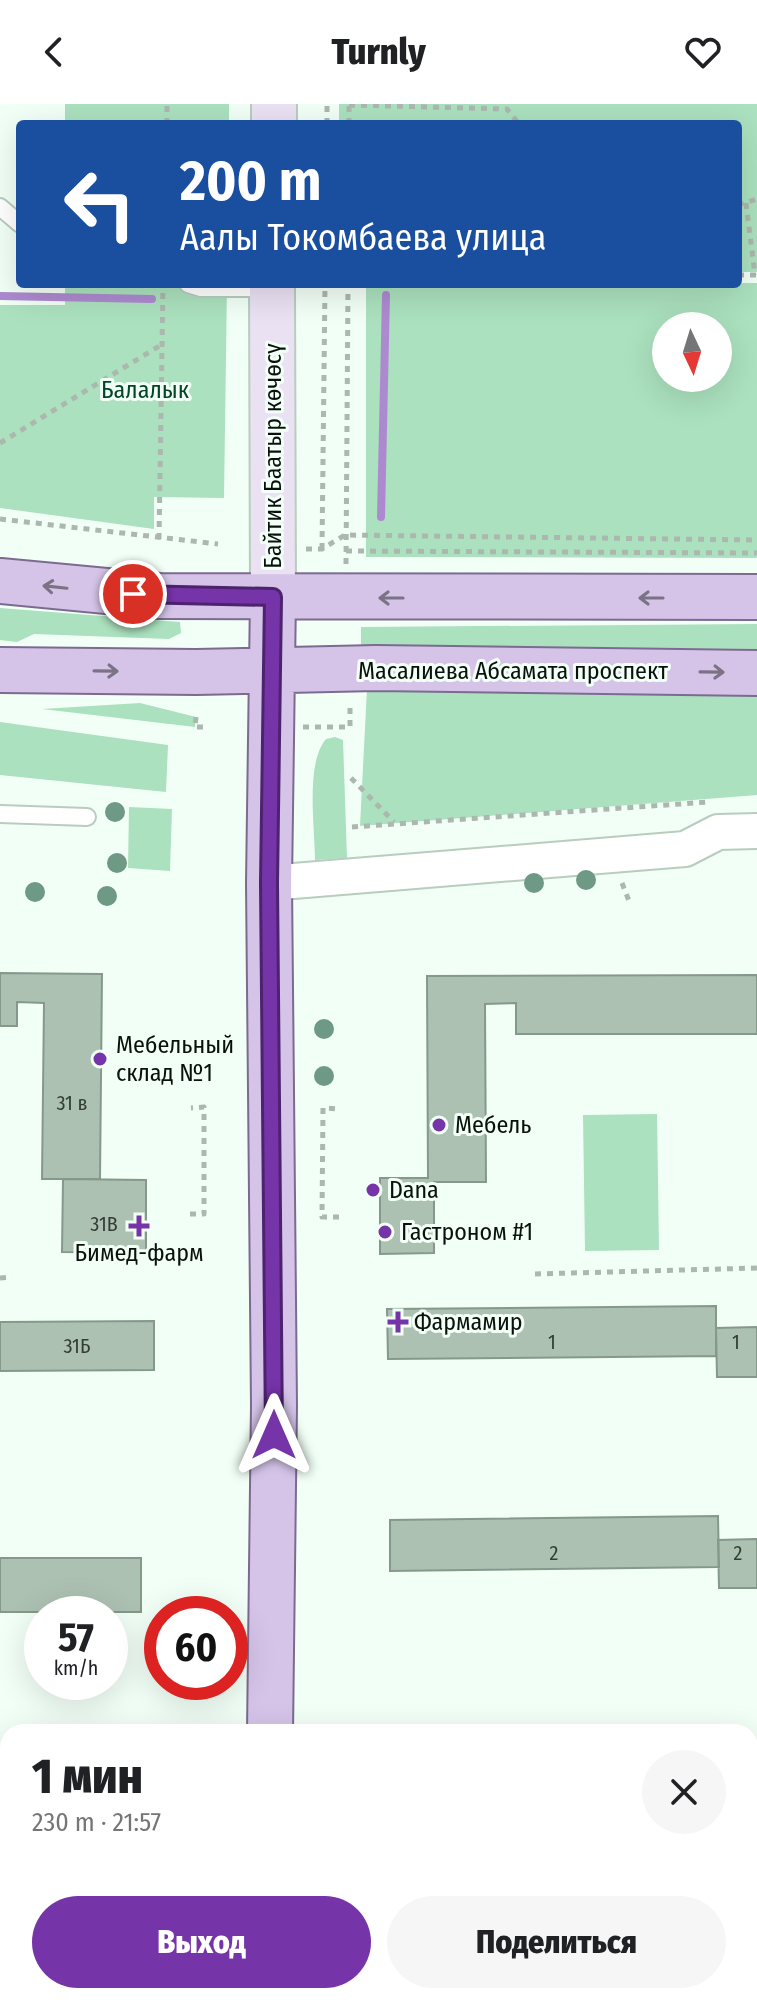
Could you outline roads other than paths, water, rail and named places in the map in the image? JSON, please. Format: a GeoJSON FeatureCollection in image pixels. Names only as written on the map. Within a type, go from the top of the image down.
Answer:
{"type":"FeatureCollection","features":[{"type":"Feature","properties":{"kind":"main road","name":"Байтик Баатыр көчөсү"},"geometry":{"type":"LineString","coordinates":[[270,1724],[274,1275],[269,883],[273,597],[272,288]]}},
{"type":"Feature","properties":{"kind":"main road"},"geometry":{"type":"LineString","coordinates":[[0,581],[159,596],[757,597]]}},
{"type":"Feature","properties":{"kind":"main road","name":"Масалиева Абсамата проспект"},"geometry":{"type":"LineString","coordinates":[[0,670],[270,671],[376,668],[757,673]]}},
{"type":"Feature","properties":{"kind":"street"},"geometry":{"type":"LineString","coordinates":[[269,883],[685,849],[718,832],[757,831]]}},
{"type":"Feature","properties":{"kind":"lane"},"geometry":{"type":"LineString","coordinates":[[0,207],[16,221]]}},
{"type":"Feature","properties":{"kind":"lane"},"geometry":{"type":"LineString","coordinates":[[0,814],[87,817]]}},
{"type":"Feature","properties":{"kind":"waterway"},"geometry":{"type":"LineString","coordinates":[[381,517],[386,295]]}},
{"type":"Feature","properties":{"kind":"waterway"},"geometry":{"type":"LineString","coordinates":[[0,296],[152,299]]}},
{"type":"Feature","properties":{"kind":"place","name":"Мебельный склад №1"},"geometry":{"type":"Point","coordinates":[100,1059]}},
{"type":"Feature","properties":{"kind":"place","name":"Мебель"},"geometry":{"type":"Point","coordinates":[439,1125]}},
{"type":"Feature","properties":{"kind":"place","name":"Dana"},"geometry":{"type":"Point","coordinates":[373,1190]}},
{"type":"Feature","properties":{"kind":"place","name":"Бимед-фарм"},"geometry":{"type":"Point","coordinates":[139,1226]}},
{"type":"Feature","properties":{"kind":"place","name":"Гастроном #1"},"geometry":{"type":"Point","coordinates":[385,1232]}},
{"type":"Feature","properties":{"kind":"place","name":"Фармамир"},"geometry":{"type":"Point","coordinates":[398,1322]}},
{"type":"Feature","properties":{"kind":"park label","name":"Балалык"},"geometry":{"type":"Point","coordinates":[145,390]}}]}
